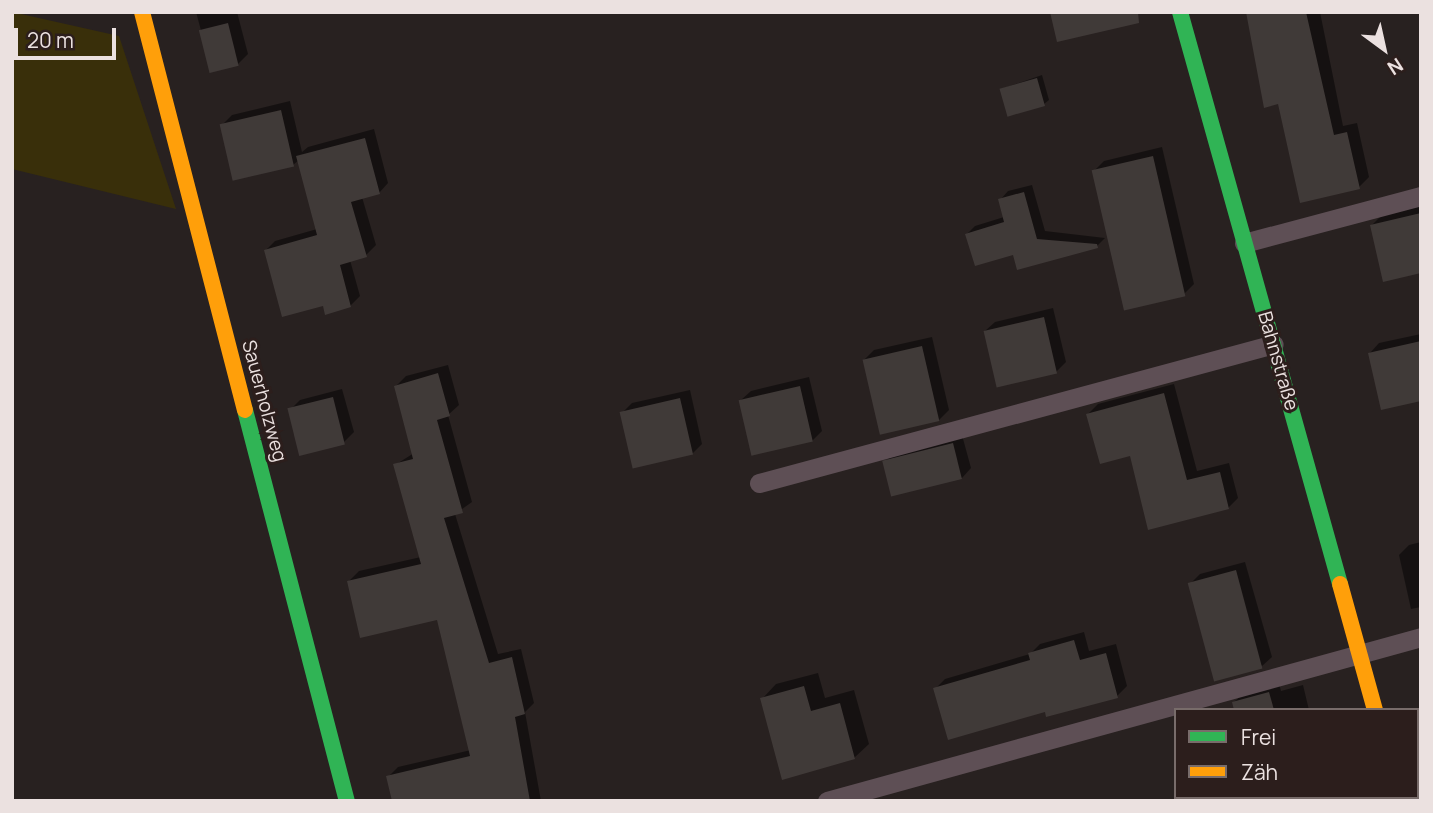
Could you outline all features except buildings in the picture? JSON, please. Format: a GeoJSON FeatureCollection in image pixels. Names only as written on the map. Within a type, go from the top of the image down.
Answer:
{"type":"FeatureCollection","features":[{"type":"Feature","properties":{"kind":"street","name":"Sauerholzweg"},"geometry":{"type":"LineString","coordinates":[[142,12],[347,801]]}},
{"type":"Feature","properties":{"kind":"street","name":"Bahnstraße"},"geometry":{"type":"LineString","coordinates":[[1180,12],[1374,708]]}},
{"type":"Feature","properties":{"kind":"lane"},"geometry":{"type":"LineString","coordinates":[[1244,243],[1421,196]]}},
{"type":"Feature","properties":{"kind":"lane"},"geometry":{"type":"LineString","coordinates":[[759,483],[1274,344]]}},
{"type":"Feature","properties":{"kind":"lane"},"geometry":{"type":"LineString","coordinates":[[827,801],[1421,637]]}},
{"type":"Feature","properties":{"kind":"shaded area"},"geometry":{"type":"Polygon","coordinates":[[[12,12],[119,36],[176,209],[12,169],[12,12]]]}},
{"type":"Feature","properties":{"kind":"traffic: fast"},"geometry":{"type":"LineString","coordinates":[[1180,12],[1340,584]]}},
{"type":"Feature","properties":{"kind":"traffic: fast"},"geometry":{"type":"LineString","coordinates":[[245,410],[347,801]]}},
{"type":"Feature","properties":{"kind":"traffic: slow"},"geometry":{"type":"LineString","coordinates":[[142,12],[245,410]]}},
{"type":"Feature","properties":{"kind":"traffic: slow"},"geometry":{"type":"LineString","coordinates":[[1340,584],[1374,708]]}}]}
